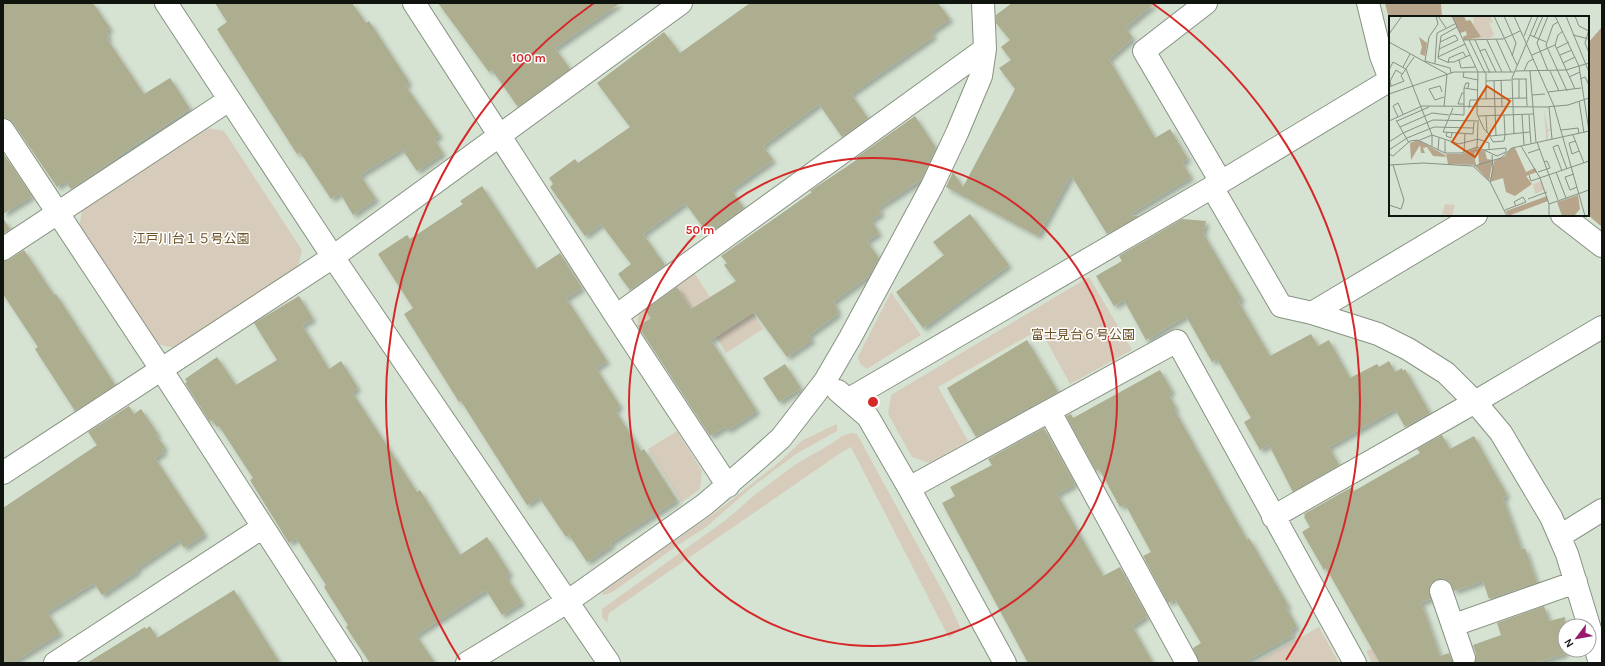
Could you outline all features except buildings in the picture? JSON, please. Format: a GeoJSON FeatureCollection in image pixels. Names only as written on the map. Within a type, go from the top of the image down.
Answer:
{"type":"FeatureCollection","features":[{"type":"Feature","properties":{"kind":"street"},"geometry":{"type":"LineString","coordinates":[[166,3],[333,257],[609,663]]}},
{"type":"Feature","properties":{"kind":"street"},"geometry":{"type":"LineString","coordinates":[[414,3],[616,316],[728,486]]}},
{"type":"Feature","properties":{"kind":"street"},"geometry":{"type":"LineString","coordinates":[[3,473],[333,257],[681,3]]}},
{"type":"Feature","properties":{"kind":"street"},"geometry":{"type":"LineString","coordinates":[[467,663],[567,602],[704,505],[728,486],[781,438],[825,381],[850,338],[924,200],[957,133],[981,76],[985,49],[984,3]]}},
{"type":"Feature","properties":{"kind":"street"},"geometry":{"type":"LineString","coordinates":[[1206,3],[1144,51],[1281,306],[1312,313],[1378,334],[1408,349],[1446,373],[1475,402],[1501,432],[1551,517],[1560,536],[1587,618]]}},
{"type":"Feature","properties":{"kind":"street"},"geometry":{"type":"LineString","coordinates":[[1368,3],[1381,56],[1389,76]]}},
{"type":"Feature","properties":{"kind":"street"},"geometry":{"type":"LineString","coordinates":[[616,316],[985,49]]}},
{"type":"Feature","properties":{"kind":"street"},"geometry":{"type":"LineString","coordinates":[[849,400],[1216,184],[1389,80]]}},
{"type":"Feature","properties":{"kind":"street"},"geometry":{"type":"LineString","coordinates":[[3,249],[229,100]]}},
{"type":"Feature","properties":{"kind":"street"},"geometry":{"type":"LineString","coordinates":[[3,130],[161,369],[351,663]]}},
{"type":"Feature","properties":{"kind":"street"},"geometry":{"type":"LineString","coordinates":[[1312,313],[1474,216]]}},
{"type":"Feature","properties":{"kind":"street"},"geometry":{"type":"LineString","coordinates":[[1563,216],[1602,246]]}},
{"type":"Feature","properties":{"kind":"street"},"geometry":{"type":"LineString","coordinates":[[1273,516],[1475,402],[1602,327]]}},
{"type":"Feature","properties":{"kind":"street"},"geometry":{"type":"LineString","coordinates":[[909,488],[1177,342],[1355,663]]}},
{"type":"Feature","properties":{"kind":"street"},"geometry":{"type":"LineString","coordinates":[[825,381],[868,417],[909,488],[1005,663]]}},
{"type":"Feature","properties":{"kind":"street"},"geometry":{"type":"LineString","coordinates":[[1050,412],[1187,663]]}},
{"type":"Feature","properties":{"kind":"street"},"geometry":{"type":"LineString","coordinates":[[1560,536],[1602,510]]}},
{"type":"Feature","properties":{"kind":"street"},"geometry":{"type":"LineString","coordinates":[[55,663],[263,528]]}},
{"type":"Feature","properties":{"kind":"street"},"geometry":{"type":"LineString","coordinates":[[1454,625],[1576,582]]}},
{"type":"Feature","properties":{"kind":"street"},"geometry":{"type":"LineString","coordinates":[[1441,592],[1454,625],[1464,658]]}},
{"type":"Feature","properties":{"kind":"street"},"geometry":{"type":"LineString","coordinates":[[1597,653],[1600,663]]}},
{"type":"Feature","properties":{"kind":"green space","name":"江戸川台１５号公園"},"geometry":{"type":"Polygon","coordinates":[[[207,128],[224,131],[302,250],[298,267],[175,348],[153,343],[79,230],[82,209],[207,128]]]}},
{"type":"Feature","properties":{"kind":"green space"},"geometry":{"type":"Polygon","coordinates":[[[693,271],[710,297],[691,309],[683,297],[637,327],[639,310],[693,271]]]}},
{"type":"Feature","properties":{"kind":"green space","name":"富士見台６号公園"},"geometry":{"type":"Polygon","coordinates":[[[1089,277],[1132,350],[1070,384],[1040,329],[938,387],[968,441],[929,463],[912,457],[888,414],[891,395],[1089,277]]]}},
{"type":"Feature","properties":{"kind":"green space"},"geometry":{"type":"Polygon","coordinates":[[[733,283],[763,329],[726,353],[716,337],[730,327],[710,297],[733,283]]]}},
{"type":"Feature","properties":{"kind":"green space"},"geometry":{"type":"Polygon","coordinates":[[[891,292],[921,335],[867,369],[860,364],[858,357],[891,292]]]}},
{"type":"Feature","properties":{"kind":"green space"},"geometry":{"type":"Polygon","coordinates":[[[837,424],[837,431],[796,454],[752,487],[705,528],[678,545],[614,591],[602,595],[603,590],[716,512],[778,463],[803,440],[837,424]]]}},
{"type":"Feature","properties":{"kind":"green space"},"geometry":{"type":"Polygon","coordinates":[[[677,431],[702,471],[700,489],[682,502],[648,449],[677,431]]]}},
{"type":"Feature","properties":{"kind":"green space"},"geometry":{"type":"Polygon","coordinates":[[[851,433],[857,434],[949,603],[961,629],[949,638],[851,447],[609,613],[607,623],[602,617],[602,609],[727,519],[757,493],[796,464],[842,436],[851,433]]]}},
{"type":"Feature","properties":{"kind":"green space"},"geometry":{"type":"Polygon","coordinates":[[[1319,627],[1339,663],[1255,663],[1319,627]]]}},
{"type":"Feature","properties":{"kind":"green space"},"geometry":{"type":"Polygon","coordinates":[[[1395,640],[1403,663],[1372,663],[1366,651],[1395,640]]]}},
{"type":"Feature","properties":{"kind":"shaded area"},"geometry":{"type":"Polygon","coordinates":[[[1385,3],[1441,3],[1442,16],[1389,16],[1389,19],[1385,3]]]}},
{"type":"Feature","properties":{"kind":"shaded area"},"geometry":{"type":"Polygon","coordinates":[[[1602,27],[1602,227],[1589,216],[1589,42],[1602,27]]]}}]}
